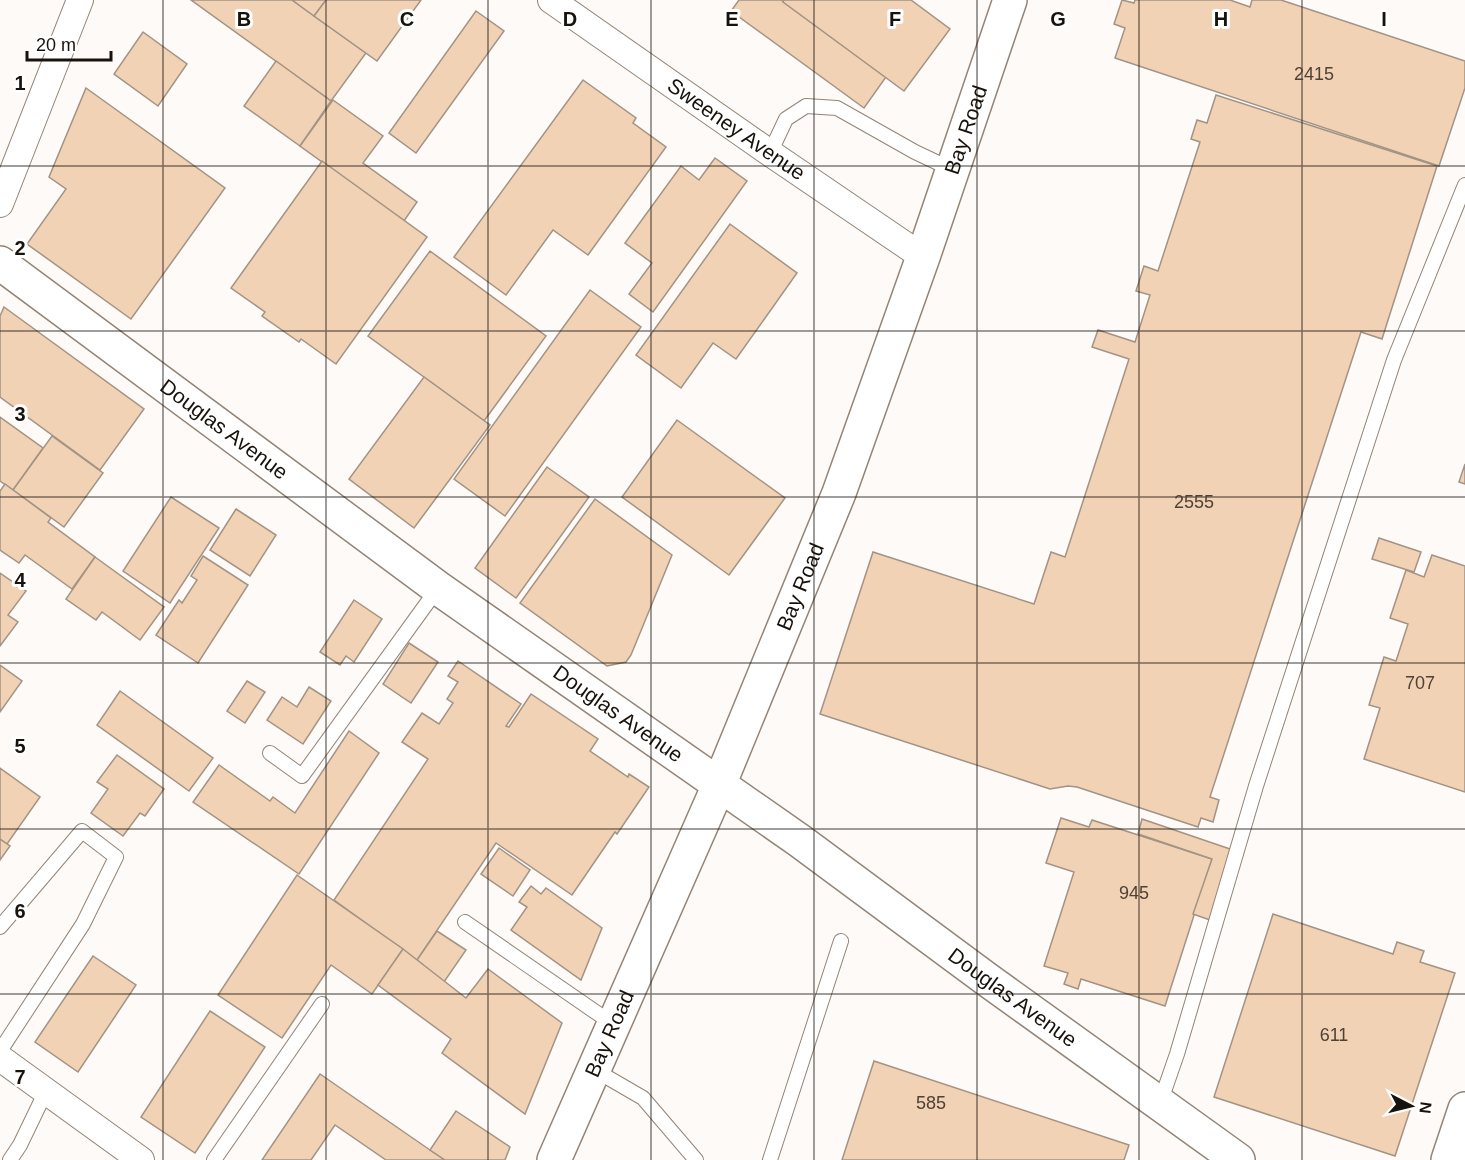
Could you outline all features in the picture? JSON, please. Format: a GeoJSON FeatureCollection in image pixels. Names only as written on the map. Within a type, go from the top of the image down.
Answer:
{"type":"FeatureCollection","features":[{"type":"Feature","properties":{"kind":"street"},"geometry":{"type":"LineString","coordinates":[[0,204],[80,0]]}},
{"type":"Feature","properties":{"kind":"street","name":"Sweeney Avenue"},"geometry":{"type":"LineString","coordinates":[[551,0],[923,257]]}},
{"type":"Feature","properties":{"kind":"street","name":"Bay Road"},"geometry":{"type":"LineString","coordinates":[[554,1160],[719,785],[839,493],[923,257],[1010,0]]}},
{"type":"Feature","properties":{"kind":"street","name":"Douglas Avenue"},"geometry":{"type":"LineString","coordinates":[[0,263],[438,588],[800,841],[985,978],[1238,1160]]}},
{"type":"Feature","properties":{"kind":"street"},"geometry":{"type":"LineString","coordinates":[[0,1058],[141,1160]]}},
{"type":"Feature","properties":{"kind":"street"},"geometry":{"type":"LineString","coordinates":[[1448,1160],[1465,1109]]}},
{"type":"Feature","properties":{"kind":"lane"},"geometry":{"type":"LineString","coordinates":[[770,153],[786,119],[806,106],[837,108],[915,152],[953,170]]}},
{"type":"Feature","properties":{"kind":"lane"},"geometry":{"type":"LineString","coordinates":[[1160,1103],[1177,1054],[1256,786],[1394,360],[1465,185]]}},
{"type":"Feature","properties":{"kind":"lane"},"geometry":{"type":"LineString","coordinates":[[270,753],[302,776],[438,588]]}},
{"type":"Feature","properties":{"kind":"lane"},"geometry":{"type":"LineString","coordinates":[[0,927],[82,831],[116,857],[83,924],[0,1051]]}},
{"type":"Feature","properties":{"kind":"lane"},"geometry":{"type":"LineString","coordinates":[[465,921],[613,1024]]}},
{"type":"Feature","properties":{"kind":"lane"},"geometry":{"type":"LineString","coordinates":[[770,1160],[841,941]]}},
{"type":"Feature","properties":{"kind":"lane"},"geometry":{"type":"LineString","coordinates":[[214,1160],[322,1004]]}},
{"type":"Feature","properties":{"kind":"lane"},"geometry":{"type":"LineString","coordinates":[[593,1069],[643,1098],[696,1160]]}},
{"type":"Feature","properties":{"kind":"lane"},"geometry":{"type":"LineString","coordinates":[[10,1160],[20,1145],[46,1091]]}},
{"type":"Feature","properties":{"kind":"building"},"geometry":{"type":"Polygon","coordinates":[[[191,0],[292,0],[366,53],[331,101],[191,0]]]}},
{"type":"Feature","properties":{"kind":"building"},"geometry":{"type":"Polygon","coordinates":[[[292,0],[326,0],[314,16],[292,0]]]}},
{"type":"Feature","properties":{"kind":"building"},"geometry":{"type":"Polygon","coordinates":[[[326,0],[421,0],[377,61],[314,16],[326,0]]]}},
{"type":"Feature","properties":{"kind":"building"},"geometry":{"type":"Polygon","coordinates":[[[739,0],[781,0],[886,77],[864,108],[731,11],[739,0]]]}},
{"type":"Feature","properties":{"kind":"building"},"geometry":{"type":"Polygon","coordinates":[[[784,0],[911,0],[950,29],[904,91],[783,2],[784,0]]]}},
{"type":"Feature","properties":{"kind":"building"},"geometry":{"type":"Polygon","coordinates":[[[1122,0],[1134,3],[1135,0],[1230,0],[1250,7],[1252,0],[1281,0],[1465,61],[1465,88],[1439,166],[1115,58],[1125,28],[1114,24],[1122,0]]]}},
{"type":"Feature","properties":{"kind":"building"},"geometry":{"type":"Polygon","coordinates":[[[476,11],[504,31],[416,153],[389,133],[476,11]]]}},
{"type":"Feature","properties":{"kind":"building"},"geometry":{"type":"Polygon","coordinates":[[[143,32],[187,64],[158,106],[114,74],[143,32]]]}},
{"type":"Feature","properties":{"kind":"building"},"geometry":{"type":"Polygon","coordinates":[[[276,61],[331,101],[300,146],[244,106],[276,61]]]}},
{"type":"Feature","properties":{"kind":"building"},"geometry":{"type":"Polygon","coordinates":[[[583,80],[636,118],[633,123],[666,147],[588,255],[553,230],[506,295],[454,257],[583,80]]]}},
{"type":"Feature","properties":{"kind":"building"},"geometry":{"type":"Polygon","coordinates":[[[86,88],[225,188],[131,319],[27,244],[66,189],[49,177],[86,88]]]}},
{"type":"Feature","properties":{"kind":"building"},"geometry":{"type":"Polygon","coordinates":[[[1216,95],[1437,166],[1382,339],[1361,332],[1210,797],[1219,800],[1213,822],[1201,818],[1198,827],[1077,787],[1050,789],[820,714],[873,552],[1034,604],[1051,552],[1065,557],[1129,359],[1092,347],[1098,330],[1135,342],[1150,295],[1136,291],[1144,266],[1158,271],[1200,142],[1191,139],[1197,120],[1207,123],[1216,95]]]}},
{"type":"Feature","properties":{"kind":"building"},"geometry":{"type":"Polygon","coordinates":[[[333,100],[383,136],[363,163],[417,202],[404,221],[300,146],[333,100]]]}},
{"type":"Feature","properties":{"kind":"building"},"geometry":{"type":"Polygon","coordinates":[[[715,158],[747,181],[653,312],[629,294],[652,263],[625,243],[681,166],[699,180],[715,158]]]}},
{"type":"Feature","properties":{"kind":"building"},"geometry":{"type":"Polygon","coordinates":[[[322,161],[427,237],[336,364],[301,339],[299,342],[262,316],[265,312],[231,288],[322,161]]]}},
{"type":"Feature","properties":{"kind":"building"},"geometry":{"type":"Polygon","coordinates":[[[730,224],[797,273],[736,359],[713,343],[681,388],[636,355],[730,224]]]}},
{"type":"Feature","properties":{"kind":"building"},"geometry":{"type":"Polygon","coordinates":[[[430,251],[546,336],[484,421],[368,336],[430,251]]]}},
{"type":"Feature","properties":{"kind":"building"},"geometry":{"type":"Polygon","coordinates":[[[590,290],[641,327],[505,516],[454,479],[590,290]]]}},
{"type":"Feature","properties":{"kind":"building"},"geometry":{"type":"Polygon","coordinates":[[[4,307],[144,409],[100,470],[0,397],[0,316],[4,307]]]}},
{"type":"Feature","properties":{"kind":"building"},"geometry":{"type":"Polygon","coordinates":[[[424,377],[490,425],[414,528],[349,479],[424,377]]]}},
{"type":"Feature","properties":{"kind":"building"},"geometry":{"type":"Polygon","coordinates":[[[0,417],[43,448],[13,490],[0,481],[0,417]]]}},
{"type":"Feature","properties":{"kind":"building"},"geometry":{"type":"Polygon","coordinates":[[[677,420],[785,498],[729,575],[622,497],[677,420]]]}},
{"type":"Feature","properties":{"kind":"building"},"geometry":{"type":"Polygon","coordinates":[[[52,436],[103,473],[64,527],[13,490],[52,436]]]}},
{"type":"Feature","properties":{"kind":"building"},"geometry":{"type":"Polygon","coordinates":[[[1465,464],[1465,484],[1459,482],[1465,464]]]}},
{"type":"Feature","properties":{"kind":"building"},"geometry":{"type":"Polygon","coordinates":[[[547,467],[589,497],[516,598],[475,568],[547,467]]]}},
{"type":"Feature","properties":{"kind":"building"},"geometry":{"type":"Polygon","coordinates":[[[5,484],[51,518],[48,522],[95,557],[72,589],[25,555],[19,563],[0,550],[0,491],[5,484]]]}},
{"type":"Feature","properties":{"kind":"building"},"geometry":{"type":"Polygon","coordinates":[[[171,497],[219,528],[170,603],[123,571],[171,497]]]}},
{"type":"Feature","properties":{"kind":"building"},"geometry":{"type":"Polygon","coordinates":[[[595,499],[672,555],[631,655],[626,662],[607,666],[520,603],[595,499]]]}},
{"type":"Feature","properties":{"kind":"building"},"geometry":{"type":"Polygon","coordinates":[[[236,509],[276,535],[250,576],[210,550],[236,509]]]}},
{"type":"Feature","properties":{"kind":"building"},"geometry":{"type":"Polygon","coordinates":[[[1379,538],[1421,552],[1414,572],[1372,559],[1379,538]]]}},
{"type":"Feature","properties":{"kind":"building"},"geometry":{"type":"Polygon","coordinates":[[[1432,555],[1465,566],[1465,792],[1364,759],[1380,708],[1369,705],[1384,657],[1396,661],[1408,624],[1390,618],[1406,570],[1424,577],[1432,555]]]}},
{"type":"Feature","properties":{"kind":"building"},"geometry":{"type":"Polygon","coordinates":[[[203,556],[248,585],[198,663],[156,635],[179,600],[182,603],[197,580],[191,576],[203,556]]]}},
{"type":"Feature","properties":{"kind":"building"},"geometry":{"type":"Polygon","coordinates":[[[95,557],[164,607],[140,640],[102,612],[96,620],[66,599],[95,557]]]}},
{"type":"Feature","properties":{"kind":"building"},"geometry":{"type":"Polygon","coordinates":[[[0,573],[26,591],[8,615],[18,622],[0,646],[0,573]]]}},
{"type":"Feature","properties":{"kind":"building"},"geometry":{"type":"Polygon","coordinates":[[[354,600],[382,619],[354,662],[346,656],[340,665],[320,652],[354,600]]]}},
{"type":"Feature","properties":{"kind":"building"},"geometry":{"type":"Polygon","coordinates":[[[409,643],[438,662],[411,703],[383,684],[409,643]]]}},
{"type":"Feature","properties":{"kind":"building"},"geometry":{"type":"Polygon","coordinates":[[[458,661],[521,704],[506,726],[509,727],[531,694],[598,739],[590,751],[628,777],[629,774],[649,787],[572,895],[496,843],[417,960],[334,900],[428,759],[402,742],[422,713],[439,724],[453,703],[447,699],[458,682],[448,676],[458,661]]]}},
{"type":"Feature","properties":{"kind":"building"},"geometry":{"type":"Polygon","coordinates":[[[0,665],[22,681],[0,712],[0,665]]]}},
{"type":"Feature","properties":{"kind":"building"},"geometry":{"type":"Polygon","coordinates":[[[247,681],[265,692],[245,723],[227,711],[247,681]]]}},
{"type":"Feature","properties":{"kind":"building"},"geometry":{"type":"Polygon","coordinates":[[[309,687],[331,701],[303,744],[267,720],[282,697],[297,707],[309,687]]]}},
{"type":"Feature","properties":{"kind":"building"},"geometry":{"type":"Polygon","coordinates":[[[120,691],[213,758],[189,791],[97,725],[120,691]]]}},
{"type":"Feature","properties":{"kind":"building"},"geometry":{"type":"Polygon","coordinates":[[[349,731],[379,753],[299,874],[193,802],[219,765],[270,801],[273,797],[295,813],[349,731]]]}},
{"type":"Feature","properties":{"kind":"building"},"geometry":{"type":"Polygon","coordinates":[[[117,755],[164,789],[145,816],[140,813],[123,836],[91,813],[108,789],[97,782],[117,755]]]}},
{"type":"Feature","properties":{"kind":"building"},"geometry":{"type":"Polygon","coordinates":[[[0,768],[40,797],[7,844],[0,839],[0,768]]]}},
{"type":"Feature","properties":{"kind":"building"},"geometry":{"type":"Polygon","coordinates":[[[1061,818],[1089,827],[1092,820],[1212,859],[1165,1006],[1081,979],[1078,989],[1064,984],[1068,973],[1044,966],[1074,872],[1046,863],[1061,818]]]}},
{"type":"Feature","properties":{"kind":"building"},"geometry":{"type":"Polygon","coordinates":[[[1142,819],[1233,850],[1210,920],[1193,914],[1212,859],[1138,834],[1142,819]]]}},
{"type":"Feature","properties":{"kind":"building"},"geometry":{"type":"Polygon","coordinates":[[[0,839],[10,846],[0,860],[0,839]]]}},
{"type":"Feature","properties":{"kind":"building"},"geometry":{"type":"Polygon","coordinates":[[[499,848],[530,870],[513,896],[481,874],[499,848]]]}},
{"type":"Feature","properties":{"kind":"building"},"geometry":{"type":"Polygon","coordinates":[[[297,875],[403,949],[372,994],[331,965],[282,1038],[218,995],[297,875]]]}},
{"type":"Feature","properties":{"kind":"building"},"geometry":{"type":"Polygon","coordinates":[[[531,886],[541,894],[546,888],[602,928],[581,980],[511,930],[527,907],[519,902],[531,886]]]}},
{"type":"Feature","properties":{"kind":"building"},"geometry":{"type":"Polygon","coordinates":[[[1273,914],[1393,954],[1397,942],[1424,951],[1420,962],[1455,973],[1395,1156],[1214,1097],[1273,914]]]}},
{"type":"Feature","properties":{"kind":"building"},"geometry":{"type":"Polygon","coordinates":[[[437,931],[466,950],[444,982],[417,960],[437,931]]]}},
{"type":"Feature","properties":{"kind":"building"},"geometry":{"type":"Polygon","coordinates":[[[403,949],[466,998],[488,969],[562,1023],[525,1114],[442,1053],[451,1039],[378,985],[403,949]]]}},
{"type":"Feature","properties":{"kind":"building"},"geometry":{"type":"Polygon","coordinates":[[[93,956],[136,985],[78,1072],[35,1042],[93,956]]]}},
{"type":"Feature","properties":{"kind":"building"},"geometry":{"type":"Polygon","coordinates":[[[210,1011],[265,1047],[195,1153],[141,1117],[210,1011]]]}},
{"type":"Feature","properties":{"kind":"building"},"geometry":{"type":"Polygon","coordinates":[[[874,1061],[1129,1145],[1124,1160],[842,1160],[874,1061]]]}},
{"type":"Feature","properties":{"kind":"building"},"geometry":{"type":"Polygon","coordinates":[[[320,1074],[445,1160],[386,1160],[335,1125],[311,1160],[262,1160],[320,1074]]]}},
{"type":"Feature","properties":{"kind":"building"},"geometry":{"type":"Polygon","coordinates":[[[456,1111],[510,1147],[505,1160],[445,1160],[430,1150],[456,1111]]]}}]}
